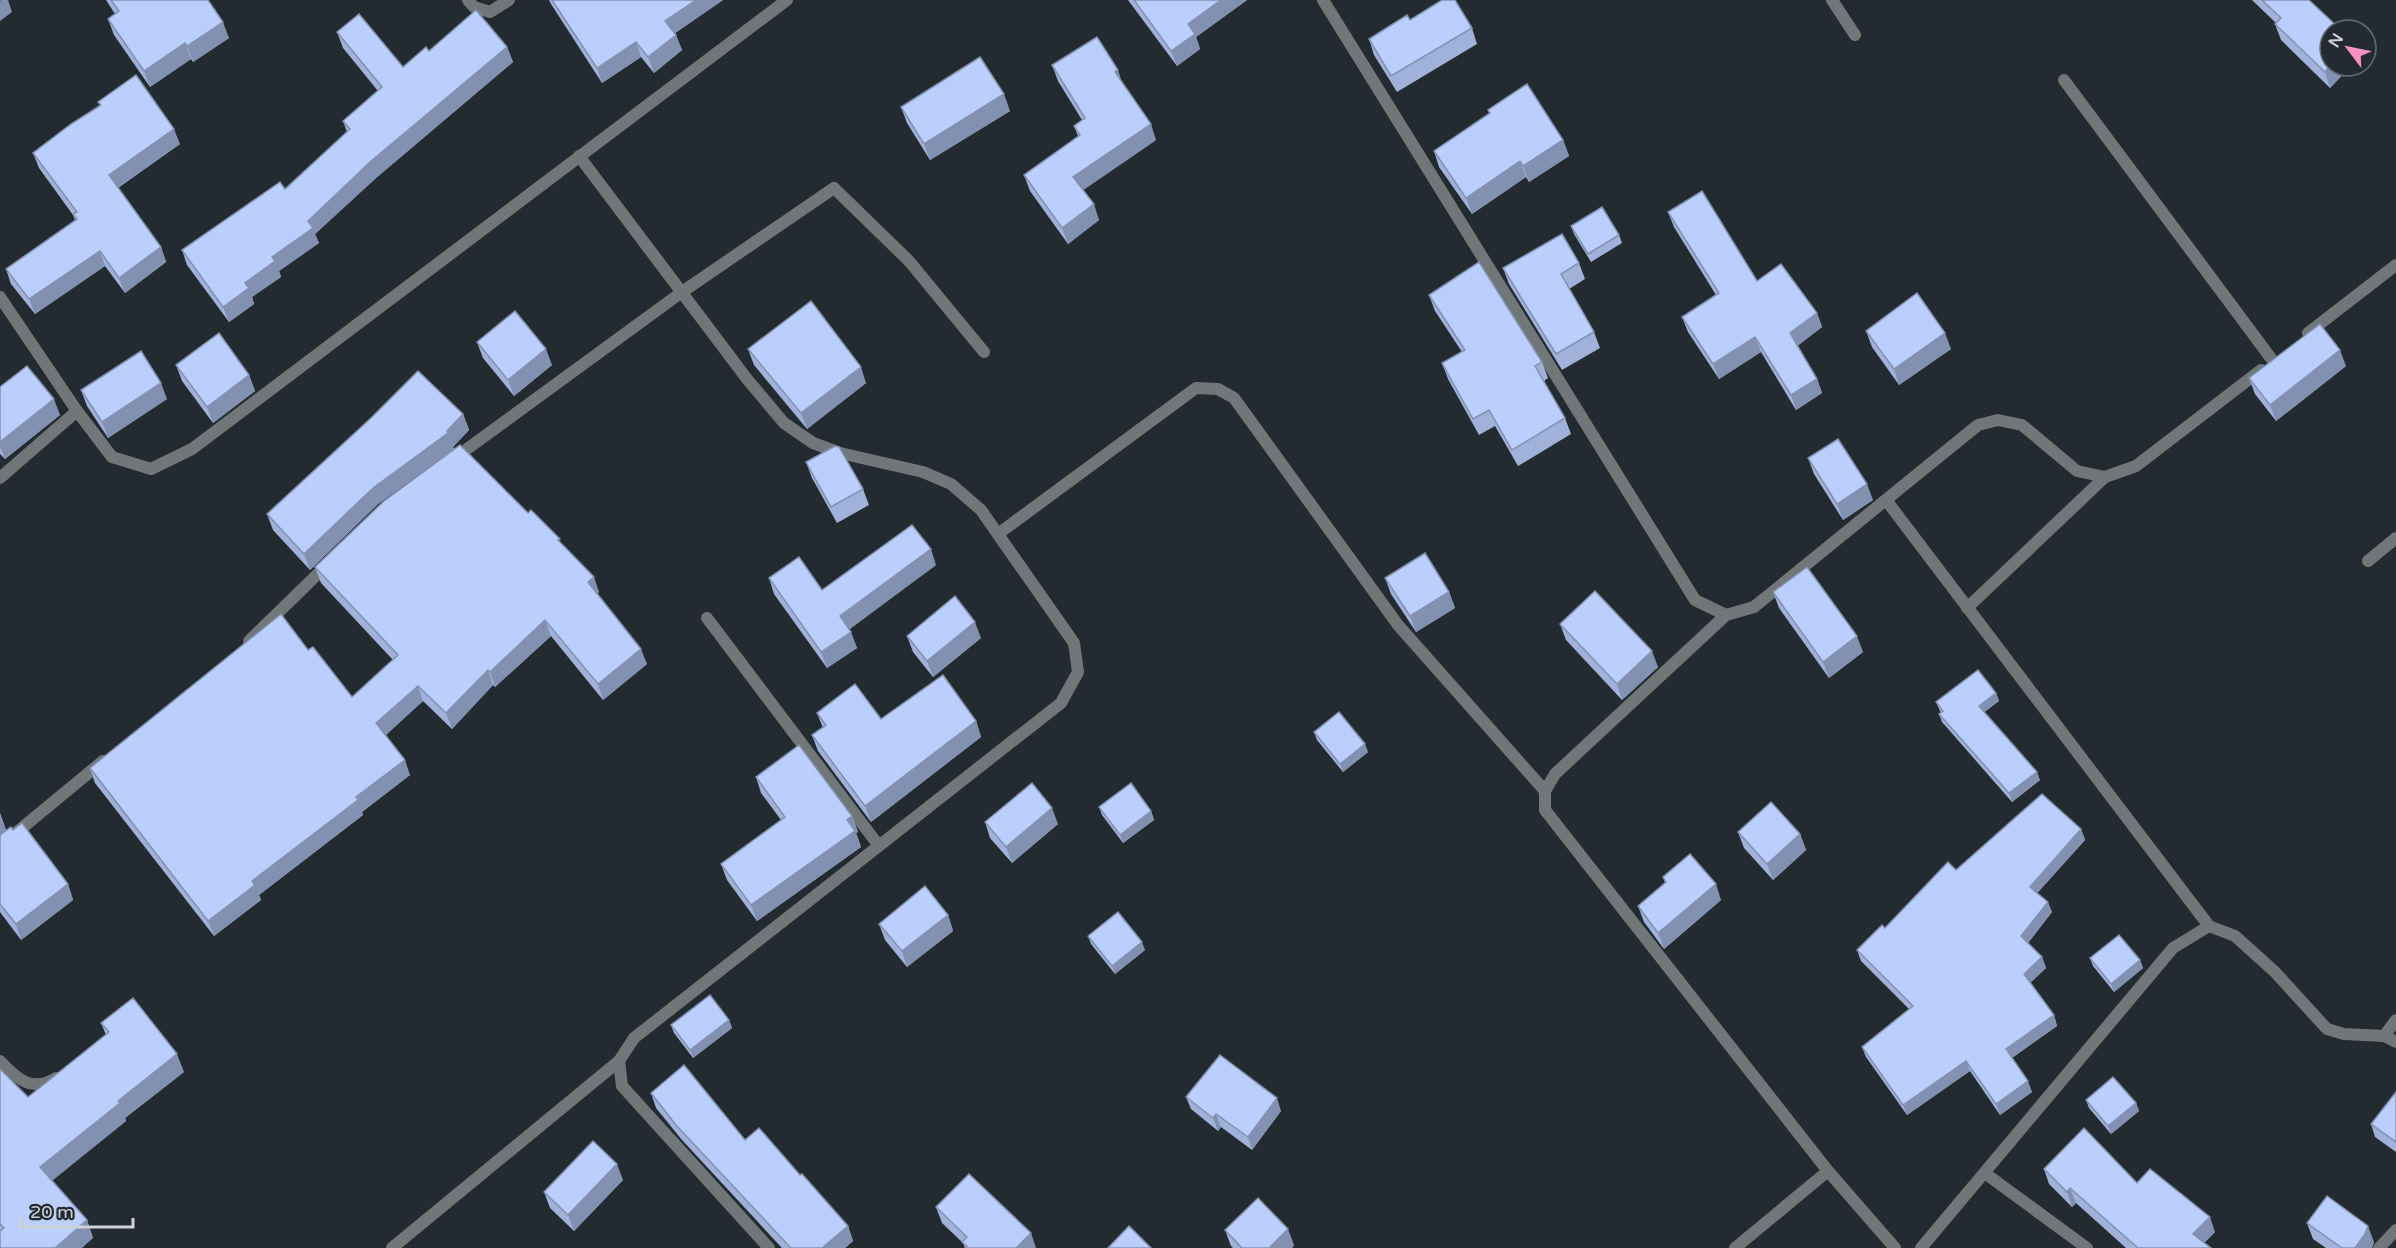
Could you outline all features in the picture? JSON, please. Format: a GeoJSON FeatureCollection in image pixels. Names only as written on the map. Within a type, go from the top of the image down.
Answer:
{"type":"FeatureCollection","features":[{"type":"Feature","properties":{"kind":"street"},"geometry":{"type":"LineString","coordinates":[[468,0],[474,7],[490,12],[509,0]]}},
{"type":"Feature","properties":{"kind":"street"},"geometry":{"type":"LineString","coordinates":[[0,297],[77,411],[112,457],[151,469],[192,449],[786,0]]}},
{"type":"Feature","properties":{"kind":"street"},"geometry":{"type":"LineString","coordinates":[[1323,0],[1695,600],[1726,615]]}},
{"type":"Feature","properties":{"kind":"street"},"geometry":{"type":"LineString","coordinates":[[1832,0],[1855,35]]}},
{"type":"Feature","properties":{"kind":"street"},"geometry":{"type":"LineString","coordinates":[[1967,608],[2105,477],[2136,466],[2277,357],[2064,80]]}},
{"type":"Feature","properties":{"kind":"street"},"geometry":{"type":"LineString","coordinates":[[392,1248],[619,1061],[634,1038],[1061,703],[1078,672],[1074,643],[981,510],[951,484],[923,472],[840,453],[813,443],[784,423],[747,379],[579,156]]}},
{"type":"Feature","properties":{"kind":"street"},"geometry":{"type":"LineString","coordinates":[[441,468],[682,292],[834,189],[909,261],[984,352]]}},
{"type":"Feature","properties":{"kind":"street"},"geometry":{"type":"LineString","coordinates":[[2301,339],[2396,265]]}},
{"type":"Feature","properties":{"kind":"street"},"geometry":{"type":"LineString","coordinates":[[998,534],[1196,388],[1218,389],[1234,398],[1398,625],[1545,790]]}},
{"type":"Feature","properties":{"kind":"street"},"geometry":{"type":"LineString","coordinates":[[0,478],[77,411]]}},
{"type":"Feature","properties":{"kind":"street"},"geometry":{"type":"LineString","coordinates":[[1896,1248],[1828,1171],[1545,810],[1545,790],[1555,774],[1726,615],[1754,607],[1978,425],[1998,420],[2022,425],[2077,471],[2105,477]]}},
{"type":"Feature","properties":{"kind":"street"},"geometry":{"type":"LineString","coordinates":[[1886,500],[2208,927],[2235,936],[2275,972],[2327,1029],[2344,1034],[2384,1036],[2396,1042]]}},
{"type":"Feature","properties":{"kind":"street"},"geometry":{"type":"LineString","coordinates":[[2368,561],[2396,538]]}},
{"type":"Feature","properties":{"kind":"street"},"geometry":{"type":"LineString","coordinates":[[236,651],[335,558]]}},
{"type":"Feature","properties":{"kind":"street"},"geometry":{"type":"LineString","coordinates":[[707,618],[879,846]]}},
{"type":"Feature","properties":{"kind":"street"},"geometry":{"type":"LineString","coordinates":[[0,846],[111,754]]}},
{"type":"Feature","properties":{"kind":"street"},"geometry":{"type":"LineString","coordinates":[[1922,1248],[2173,948],[2208,927]]}},
{"type":"Feature","properties":{"kind":"street"},"geometry":{"type":"LineString","coordinates":[[2384,1036],[2396,1020]]}},
{"type":"Feature","properties":{"kind":"street"},"geometry":{"type":"LineString","coordinates":[[0,1061],[26,1083],[44,1085],[71,1068]]}},
{"type":"Feature","properties":{"kind":"street"},"geometry":{"type":"LineString","coordinates":[[619,1061],[621,1086],[769,1248]]}},
{"type":"Feature","properties":{"kind":"street"},"geometry":{"type":"LineString","coordinates":[[1736,1248],[1828,1171]]}},
{"type":"Feature","properties":{"kind":"street"},"geometry":{"type":"LineString","coordinates":[[1986,1174],[2087,1248]]}},
{"type":"Feature","properties":{"kind":"street"},"geometry":{"type":"LineString","coordinates":[[2379,1248],[2396,1230]]}},
{"type":"Feature","properties":{"kind":"building"},"geometry":{"type":"Polygon","coordinates":[[[111,0],[208,0],[223,22],[187,46],[185,43],[144,71],[108,19],[119,11],[111,0]]]}},
{"type":"Feature","properties":{"kind":"building"},"geometry":{"type":"Polygon","coordinates":[[[552,0],[696,0],[665,21],[676,35],[648,57],[636,42],[597,68],[552,0]]]}},
{"type":"Feature","properties":{"kind":"building"},"geometry":{"type":"Polygon","coordinates":[[[1134,0],[1221,0],[1188,24],[1195,34],[1171,51],[1134,0]]]}},
{"type":"Feature","properties":{"kind":"building"},"geometry":{"type":"Polygon","coordinates":[[[1442,0],[1455,0],[1472,28],[1391,76],[1369,39],[1407,15],[1410,20],[1442,0]]]}},
{"type":"Feature","properties":{"kind":"building"},"geometry":{"type":"Polygon","coordinates":[[[2262,0],[2309,0],[2328,18],[2318,18],[2318,65],[2275,24],[2281,18],[2262,0]]]}},
{"type":"Feature","properties":{"kind":"building"},"geometry":{"type":"Polygon","coordinates":[[[476,10],[507,47],[370,162],[308,221],[313,228],[272,257],[275,261],[245,283],[249,288],[223,307],[182,250],[280,182],[285,189],[350,129],[343,121],[382,87],[337,32],[359,14],[403,67],[426,47],[429,51],[476,10]]]}},
{"type":"Feature","properties":{"kind":"building"},"geometry":{"type":"Polygon","coordinates":[[[1097,37],[1118,70],[1115,72],[1151,124],[1073,177],[1094,204],[1062,228],[1024,175],[1080,135],[1074,126],[1085,118],[1052,65],[1097,37]]]}},
{"type":"Feature","properties":{"kind":"building"},"geometry":{"type":"Polygon","coordinates":[[[980,57],[1004,94],[924,144],[901,107],[980,57]]]}},
{"type":"Feature","properties":{"kind":"building"},"geometry":{"type":"Polygon","coordinates":[[[136,75],[174,129],[109,175],[161,247],[119,278],[100,251],[29,299],[6,269],[77,219],[73,214],[77,212],[33,153],[101,105],[98,102],[136,75]]]}},
{"type":"Feature","properties":{"kind":"building"},"geometry":{"type":"Polygon","coordinates":[[[1527,84],[1563,140],[1523,166],[1520,161],[1466,198],[1434,151],[1490,113],[1488,110],[1527,84]]]}},
{"type":"Feature","properties":{"kind":"building"},"geometry":{"type":"Polygon","coordinates":[[[1702,191],[1757,281],[1781,264],[1817,313],[1790,333],[1817,379],[1791,395],[1755,337],[1713,364],[1682,317],[1719,293],[1668,212],[1702,191]]]}},
{"type":"Feature","properties":{"kind":"building"},"geometry":{"type":"Polygon","coordinates":[[[1602,207],[1619,235],[1588,254],[1571,226],[1602,207]]]}},
{"type":"Feature","properties":{"kind":"building"},"geometry":{"type":"Polygon","coordinates":[[[1562,234],[1579,263],[1561,274],[1594,332],[1556,354],[1503,268],[1562,234]]]}},
{"type":"Feature","properties":{"kind":"building"},"geometry":{"type":"Polygon","coordinates":[[[1479,262],[1542,362],[1535,366],[1565,418],[1512,450],[1489,410],[1473,419],[1442,363],[1465,350],[1429,295],[1479,262]]]}},
{"type":"Feature","properties":{"kind":"building"},"geometry":{"type":"Polygon","coordinates":[[[1917,293],[1945,333],[1894,369],[1866,331],[1917,293]]]}},
{"type":"Feature","properties":{"kind":"building"},"geometry":{"type":"Polygon","coordinates":[[[811,301],[861,367],[801,413],[748,349],[811,301]]]}},
{"type":"Feature","properties":{"kind":"building"},"geometry":{"type":"Polygon","coordinates":[[[515,311],[546,349],[508,380],[477,342],[515,311]]]}},
{"type":"Feature","properties":{"kind":"building"},"geometry":{"type":"Polygon","coordinates":[[[2320,324],[2340,350],[2270,405],[2249,378],[2320,324]]]}},
{"type":"Feature","properties":{"kind":"building"},"geometry":{"type":"Polygon","coordinates":[[[219,333],[249,375],[207,407],[176,365],[219,333]]]}},
{"type":"Feature","properties":{"kind":"building"},"geometry":{"type":"Polygon","coordinates":[[[141,351],[161,383],[102,422],[81,390],[141,351]]]}},
{"type":"Feature","properties":{"kind":"building"},"geometry":{"type":"Polygon","coordinates":[[[27,366],[54,399],[0,442],[0,387],[27,366]]]}},
{"type":"Feature","properties":{"kind":"building"},"geometry":{"type":"Polygon","coordinates":[[[418,371],[463,414],[447,431],[448,433],[373,488],[304,554],[267,514],[371,418],[418,371]]]}},
{"type":"Feature","properties":{"kind":"building"},"geometry":{"type":"Polygon","coordinates":[[[1838,439],[1867,484],[1837,504],[1808,458],[1838,439]]]}},
{"type":"Feature","properties":{"kind":"building"},"geometry":{"type":"Polygon","coordinates":[[[460,445],[528,513],[531,510],[594,577],[588,582],[641,649],[598,684],[545,620],[490,672],[488,670],[446,713],[418,686],[376,723],[405,760],[356,797],[358,800],[252,881],[255,885],[208,921],[90,768],[281,614],[308,650],[313,647],[352,697],[398,655],[315,567],[384,501],[460,445]]]}},
{"type":"Feature","properties":{"kind":"building"},"geometry":{"type":"Polygon","coordinates":[[[835,446],[839,447],[863,489],[831,507],[806,462],[835,446]]]}},
{"type":"Feature","properties":{"kind":"building"},"geometry":{"type":"Polygon","coordinates":[[[912,525],[931,549],[840,616],[851,632],[821,652],[769,578],[799,557],[822,590],[912,525]]]}},
{"type":"Feature","properties":{"kind":"building"},"geometry":{"type":"Polygon","coordinates":[[[1425,553],[1449,592],[1410,616],[1385,578],[1425,553]]]}},
{"type":"Feature","properties":{"kind":"building"},"geometry":{"type":"Polygon","coordinates":[[[1807,567],[1857,636],[1823,662],[1773,592],[1807,567]]]}},
{"type":"Feature","properties":{"kind":"building"},"geometry":{"type":"Polygon","coordinates":[[[1595,591],[1652,651],[1617,684],[1560,624],[1595,591]]]}},
{"type":"Feature","properties":{"kind":"building"},"geometry":{"type":"Polygon","coordinates":[[[955,596],[975,622],[927,661],[907,636],[955,596]]]}},
{"type":"Feature","properties":{"kind":"building"},"geometry":{"type":"Polygon","coordinates":[[[1978,670],[1996,693],[1979,706],[2037,772],[2009,793],[1939,714],[1943,711],[1936,702],[1978,670]]]}},
{"type":"Feature","properties":{"kind":"building"},"geometry":{"type":"Polygon","coordinates":[[[943,675],[976,721],[865,806],[812,735],[826,725],[817,713],[855,684],[881,719],[943,675]]]}},
{"type":"Feature","properties":{"kind":"building"},"geometry":{"type":"Polygon","coordinates":[[[1339,712],[1365,744],[1340,764],[1314,732],[1339,712]]]}},
{"type":"Feature","properties":{"kind":"building"},"geometry":{"type":"Polygon","coordinates":[[[799,745],[852,816],[847,820],[855,831],[751,905],[721,864],[785,817],[756,777],[799,745]]]}},
{"type":"Feature","properties":{"kind":"building"},"geometry":{"type":"Polygon","coordinates":[[[1032,783],[1052,808],[1006,847],[985,822],[1032,783]]]}},
{"type":"Feature","properties":{"kind":"building"},"geometry":{"type":"Polygon","coordinates":[[[1131,783],[1151,811],[1120,835],[1099,807],[1131,783]]]}},
{"type":"Feature","properties":{"kind":"building"},"geometry":{"type":"Polygon","coordinates":[[[2042,794],[2081,829],[2030,887],[2048,902],[2021,936],[2042,957],[2024,974],[2054,1015],[2006,1049],[2028,1081],[1996,1104],[1966,1061],[1903,1105],[1862,1047],[1913,1006],[1857,950],[1882,925],[1885,928],[1948,862],[1956,870],[2042,794]]]}},
{"type":"Feature","properties":{"kind":"building"},"geometry":{"type":"Polygon","coordinates":[[[1771,802],[1800,834],[1767,864],[1738,832],[1771,802]]]}},
{"type":"Feature","properties":{"kind":"building"},"geometry":{"type":"Polygon","coordinates":[[[22,823],[68,884],[16,924],[0,904],[0,835],[11,827],[13,830],[22,823]]]}},
{"type":"Feature","properties":{"kind":"building"},"geometry":{"type":"Polygon","coordinates":[[[1690,854],[1716,884],[1658,933],[1638,906],[1666,882],[1663,877],[1690,854]]]}},
{"type":"Feature","properties":{"kind":"building"},"geometry":{"type":"Polygon","coordinates":[[[925,886],[948,915],[902,951],[879,924],[925,886]]]}},
{"type":"Feature","properties":{"kind":"building"},"geometry":{"type":"Polygon","coordinates":[[[1118,912],[1142,942],[1112,966],[1088,936],[1118,912]]]}},
{"type":"Feature","properties":{"kind":"building"},"geometry":{"type":"Polygon","coordinates":[[[2119,935],[2140,960],[2111,984],[2090,958],[2119,935]]]}},
{"type":"Feature","properties":{"kind":"building"},"geometry":{"type":"Polygon","coordinates":[[[710,995],[729,1020],[690,1050],[671,1025],[710,995]]]}},
{"type":"Feature","properties":{"kind":"building"},"geometry":{"type":"Polygon","coordinates":[[[133,998],[177,1054],[40,1167],[87,1220],[55,1248],[0,1248],[0,1231],[4,1228],[0,1224],[0,1069],[28,1097],[109,1032],[101,1023],[133,998]]]}},
{"type":"Feature","properties":{"kind":"building"},"geometry":{"type":"Polygon","coordinates":[[[1220,1055],[1277,1098],[1248,1137],[1216,1114],[1213,1118],[1186,1097],[1220,1055]]]}},
{"type":"Feature","properties":{"kind":"building"},"geometry":{"type":"Polygon","coordinates":[[[684,1065],[745,1140],[759,1128],[848,1226],[822,1248],[791,1248],[676,1125],[651,1093],[684,1065]]]}},
{"type":"Feature","properties":{"kind":"building"},"geometry":{"type":"Polygon","coordinates":[[[2113,1077],[2136,1103],[2108,1126],[2086,1100],[2113,1077]]]}},
{"type":"Feature","properties":{"kind":"building"},"geometry":{"type":"Polygon","coordinates":[[[2396,1092],[2396,1142],[2371,1124],[2396,1092]]]}},
{"type":"Feature","properties":{"kind":"building"},"geometry":{"type":"Polygon","coordinates":[[[2084,1128],[2137,1183],[2150,1169],[2210,1217],[2193,1234],[2211,1248],[2138,1248],[2070,1188],[2067,1192],[2044,1169],[2084,1128]]]}},
{"type":"Feature","properties":{"kind":"building"},"geometry":{"type":"Polygon","coordinates":[[[593,1141],[617,1164],[568,1215],[544,1192],[593,1141]]]}},
{"type":"Feature","properties":{"kind":"building"},"geometry":{"type":"Polygon","coordinates":[[[969,1174],[1031,1233],[1016,1248],[965,1248],[967,1246],[962,1242],[967,1237],[936,1207],[969,1174]]]}},
{"type":"Feature","properties":{"kind":"building"},"geometry":{"type":"Polygon","coordinates":[[[2327,1196],[2368,1226],[2355,1248],[2342,1248],[2307,1223],[2327,1196]]]}},
{"type":"Feature","properties":{"kind":"building"},"geometry":{"type":"Polygon","coordinates":[[[1258,1198],[1288,1229],[1269,1248],[1242,1248],[1225,1230],[1258,1198]]]}},
{"type":"Feature","properties":{"kind":"building"},"geometry":{"type":"Polygon","coordinates":[[[1129,1226],[1151,1248],[1108,1248],[1129,1226]]]}}]}
